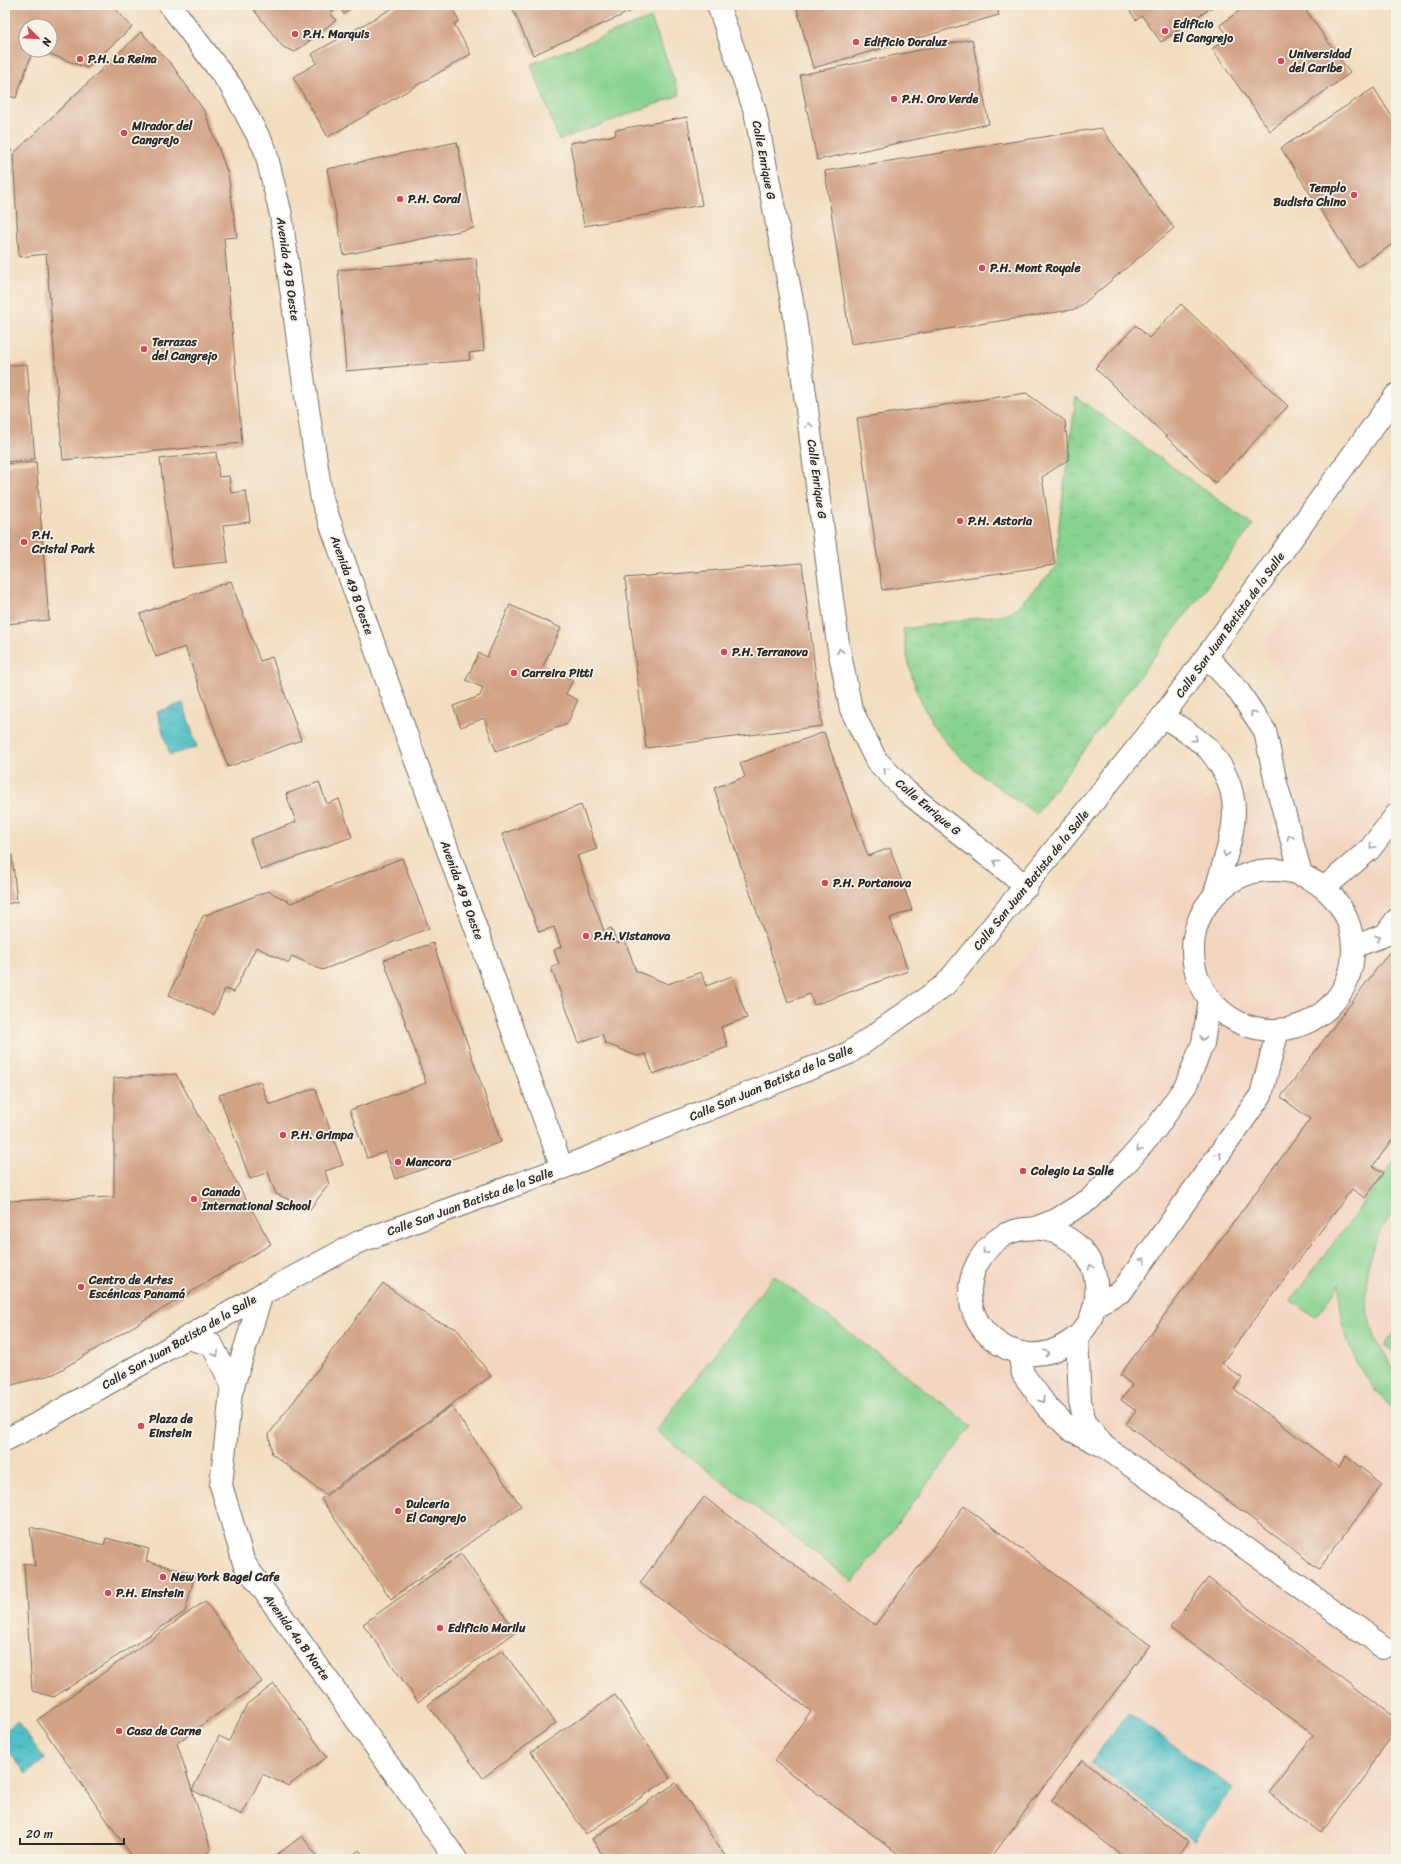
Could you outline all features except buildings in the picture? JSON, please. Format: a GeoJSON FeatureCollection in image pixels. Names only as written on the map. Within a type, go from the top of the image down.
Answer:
{"type":"FeatureCollection","features":[{"type":"Feature","properties":{"kind":"street","name":"Avenida 49 B Oeste"},"geometry":{"type":"LineString","coordinates":[[170,5],[231,86],[265,149],[281,215],[302,370],[322,500],[562,1168]]}},
{"type":"Feature","properties":{"kind":"street","name":"Calle Enrique G"},"geometry":{"type":"LineString","coordinates":[[718,5],[755,111],[794,312],[838,644],[851,709],[876,760],[907,792],[1026,887]]}},
{"type":"Feature","properties":{"kind":"street","name":"Calle San Juan Batista de la Salle"},"geometry":{"type":"LineString","coordinates":[[5,1440],[41,1422],[262,1294],[359,1242],[562,1168],[848,1053],[945,986],[1163,716],[1396,395]]}},
{"type":"Feature","properties":{"kind":"street"},"geometry":{"type":"LineString","coordinates":[[1207,657],[1237,689],[1265,731],[1276,783],[1301,874]]}},
{"type":"Feature","properties":{"kind":"street"},"geometry":{"type":"LineString","coordinates":[[1163,716],[1210,750],[1230,782],[1233,793],[1235,820],[1215,893],[1205,908],[1196,930],[1194,955],[1198,978],[1210,1000],[1229,1017],[1252,1028],[1278,1030],[1303,1025],[1324,1012],[1340,994],[1350,971],[1353,947],[1349,924],[1340,904],[1324,888],[1301,874],[1280,870],[1259,871],[1238,878],[1215,893]]}},
{"type":"Feature","properties":{"kind":"street"},"geometry":{"type":"LineString","coordinates":[[1324,888],[1370,849],[1396,815]]}},
{"type":"Feature","properties":{"kind":"street"},"geometry":{"type":"LineString","coordinates":[[1353,947],[1385,935],[1396,920]]}},
{"type":"Feature","properties":{"kind":"street"},"geometry":{"type":"LineString","coordinates":[[1038,1227],[1059,1232],[1077,1244],[1090,1262],[1096,1283],[1095,1305],[1089,1322],[1077,1337],[1060,1349],[1040,1355],[1019,1353],[1000,1346],[984,1332],[973,1313],[970,1292],[973,1272],[982,1253],[998,1238],[1017,1229],[1038,1227],[1056,1220],[1090,1199],[1129,1160],[1156,1130],[1186,1085],[1203,1043],[1210,1000]]}},
{"type":"Feature","properties":{"kind":"street"},"geometry":{"type":"LineString","coordinates":[[1095,1305],[1122,1291],[1261,1095],[1278,1030]]}},
{"type":"Feature","properties":{"kind":"street","name":"Avenida 4a B Norte"},"geometry":{"type":"LineString","coordinates":[[262,1294],[232,1386],[221,1486],[244,1563],[456,1859]]}},
{"type":"Feature","properties":{"kind":"street"},"geometry":{"type":"LineString","coordinates":[[1077,1337],[1080,1400],[1085,1422],[1105,1447]]}},
{"type":"Feature","properties":{"kind":"street"},"geometry":{"type":"LineString","coordinates":[[187,1338],[212,1345],[232,1386]]}},
{"type":"Feature","properties":{"kind":"street"},"geometry":{"type":"LineString","coordinates":[[1019,1353],[1023,1374],[1047,1407],[1071,1430],[1105,1447],[1385,1648]]}},
{"type":"Feature","properties":{"kind":"shaded area","name":"Colegio La Salle"},"geometry":{"type":"Polygon","coordinates":[[[1396,462],[1396,1859],[1351,1859],[1318,1834],[1234,1859],[833,1859],[493,1376],[411,1264],[887,1077],[975,1021],[1157,786],[1169,780],[1185,783],[1197,790],[1204,800],[1317,773],[1304,715],[1292,686],[1269,659],[1266,641],[1396,462]]]}},
{"type":"Feature","properties":{"kind":"green space"},"geometry":{"type":"Polygon","coordinates":[[[651,18],[680,95],[559,140],[531,64],[651,18]]]}},
{"type":"Feature","properties":{"kind":"green space"},"geometry":{"type":"Polygon","coordinates":[[[1076,397],[1253,525],[1036,814],[976,771],[949,746],[937,731],[918,695],[906,651],[903,629],[1011,613],[1057,566],[1058,532],[1076,397]]]}},
{"type":"Feature","properties":{"kind":"green space"},"geometry":{"type":"Polygon","coordinates":[[[1396,1159],[1396,1209],[1381,1229],[1373,1247],[1367,1271],[1366,1292],[1368,1314],[1374,1337],[1396,1372],[1396,1411],[1371,1385],[1353,1354],[1342,1320],[1340,1284],[1315,1317],[1291,1300],[1396,1159]]]}},
{"type":"Feature","properties":{"kind":"green space"},"geometry":{"type":"Polygon","coordinates":[[[774,1275],[972,1426],[853,1582],[656,1431],[774,1275]]]}},
{"type":"Feature","properties":{"kind":"green space"},"geometry":{"type":"Polygon","coordinates":[[[1396,1330],[1396,1354],[1385,1346],[1396,1330]]]}},
{"type":"Feature","properties":{"kind":"water"},"geometry":{"type":"Polygon","coordinates":[[[183,703],[197,747],[170,755],[157,712],[183,703]]]}},
{"type":"Feature","properties":{"kind":"water"},"geometry":{"type":"Polygon","coordinates":[[[1128,1712],[1232,1788],[1194,1840],[1091,1763],[1128,1712]]]}},
{"type":"Feature","properties":{"kind":"water"},"geometry":{"type":"Polygon","coordinates":[[[17,1722],[45,1759],[26,1774],[5,1746],[5,1731],[17,1722]]]}},
{"type":"Feature","properties":{"kind":"place","name":"Edificio El Cangrejo"},"geometry":{"type":"Point","coordinates":[1165,31]}},
{"type":"Feature","properties":{"kind":"place","name":"P.H. Marquis"},"geometry":{"type":"Point","coordinates":[295,34]}},
{"type":"Feature","properties":{"kind":"place","name":"Edificio Doraluz"},"geometry":{"type":"Point","coordinates":[856,42]}},
{"type":"Feature","properties":{"kind":"place","name":"P.H. La Reina"},"geometry":{"type":"Point","coordinates":[80,59]}},
{"type":"Feature","properties":{"kind":"place","name":"Universidad del Caribe"},"geometry":{"type":"Point","coordinates":[1281,61]}},
{"type":"Feature","properties":{"kind":"place","name":"P.H. Oro Verde"},"geometry":{"type":"Point","coordinates":[894,99]}},
{"type":"Feature","properties":{"kind":"place","name":"Mirador del Cangrejo"},"geometry":{"type":"Point","coordinates":[124,133]}},
{"type":"Feature","properties":{"kind":"place","name":"Templo Budista Chino"},"geometry":{"type":"Point","coordinates":[1354,195]}},
{"type":"Feature","properties":{"kind":"place","name":"P.H. Coral"},"geometry":{"type":"Point","coordinates":[400,199]}},
{"type":"Feature","properties":{"kind":"place","name":"P.H. Mont Royale"},"geometry":{"type":"Point","coordinates":[982,268]}},
{"type":"Feature","properties":{"kind":"place","name":"Terrazas del Cangrejo"},"geometry":{"type":"Point","coordinates":[144,349]}},
{"type":"Feature","properties":{"kind":"place","name":"P.H. Astoria"},"geometry":{"type":"Point","coordinates":[960,521]}},
{"type":"Feature","properties":{"kind":"place","name":"P.H. Cristal Park"},"geometry":{"type":"Point","coordinates":[24,542]}},
{"type":"Feature","properties":{"kind":"place","name":"P.H. Terranova"},"geometry":{"type":"Point","coordinates":[724,652]}},
{"type":"Feature","properties":{"kind":"place","name":"Carreira Pitti"},"geometry":{"type":"Point","coordinates":[514,673]}},
{"type":"Feature","properties":{"kind":"place","name":"P.H. Portanova"},"geometry":{"type":"Point","coordinates":[825,883]}},
{"type":"Feature","properties":{"kind":"place","name":"P.H. Vistanova"},"geometry":{"type":"Point","coordinates":[586,936]}},
{"type":"Feature","properties":{"kind":"place","name":"P.H. Grimpa"},"geometry":{"type":"Point","coordinates":[283,1135]}},
{"type":"Feature","properties":{"kind":"place","name":"Mancora"},"geometry":{"type":"Point","coordinates":[398,1162]}},
{"type":"Feature","properties":{"kind":"place","name":"Colegio La Salle"},"geometry":{"type":"Point","coordinates":[1023,1171]}},
{"type":"Feature","properties":{"kind":"place","name":"Canada International School"},"geometry":{"type":"Point","coordinates":[194,1199]}},
{"type":"Feature","properties":{"kind":"place","name":"Centro de Artes Escénicas Panamá"},"geometry":{"type":"Point","coordinates":[81,1287]}},
{"type":"Feature","properties":{"kind":"place","name":"Plaza de Einstein"},"geometry":{"type":"Point","coordinates":[141,1426]}},
{"type":"Feature","properties":{"kind":"place","name":"Dulceria El Cangrejo"},"geometry":{"type":"Point","coordinates":[398,1511]}},
{"type":"Feature","properties":{"kind":"place","name":"New York Bagel Cafe"},"geometry":{"type":"Point","coordinates":[163,1577]}},
{"type":"Feature","properties":{"kind":"place","name":"P.H. Einstein"},"geometry":{"type":"Point","coordinates":[108,1593]}},
{"type":"Feature","properties":{"kind":"place","name":"Edificio Marilu"},"geometry":{"type":"Point","coordinates":[440,1628]}},
{"type":"Feature","properties":{"kind":"place","name":"Casa de Carne"},"geometry":{"type":"Point","coordinates":[119,1731]}}]}
